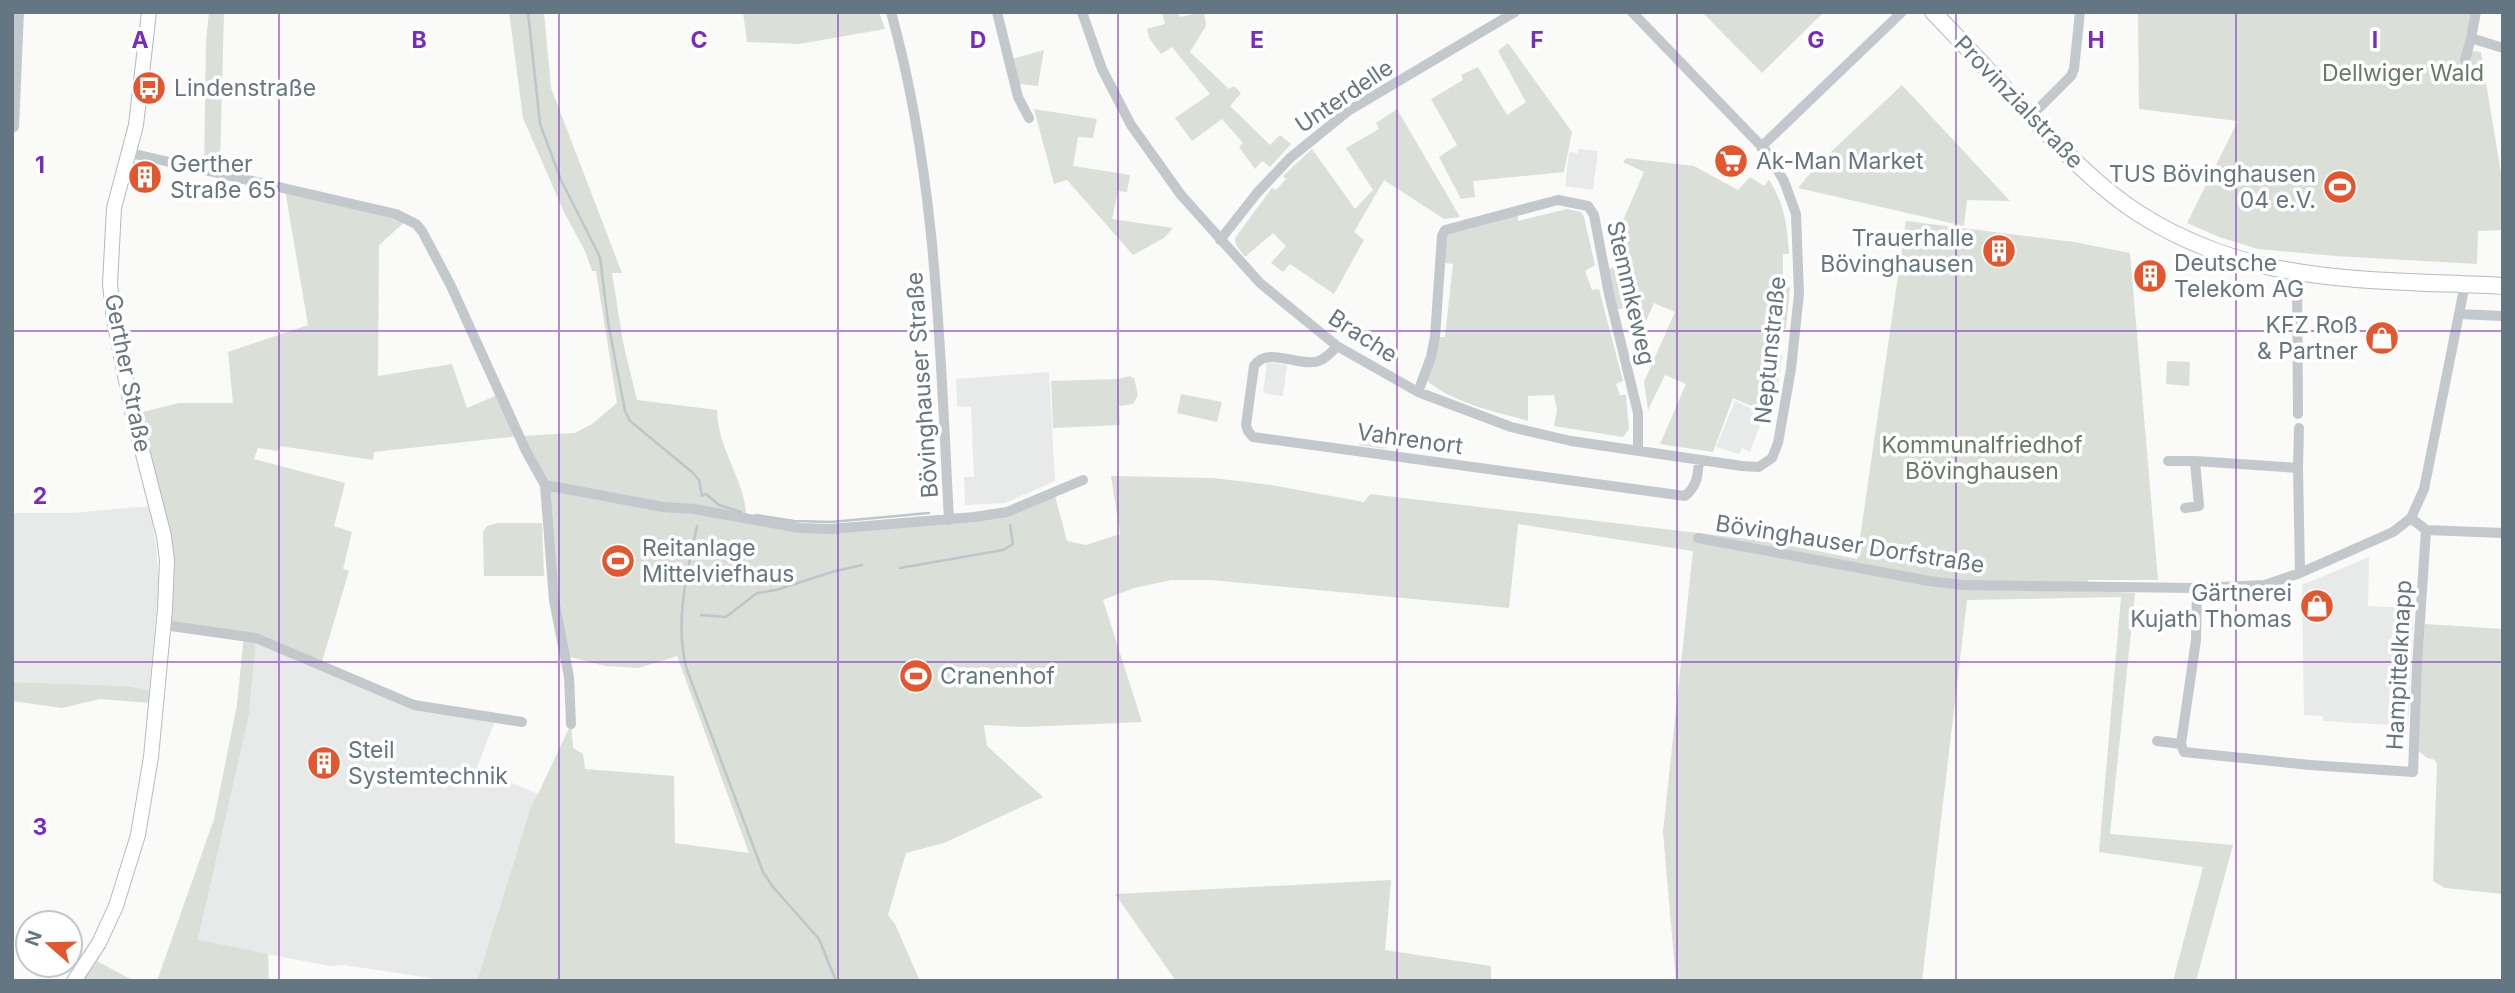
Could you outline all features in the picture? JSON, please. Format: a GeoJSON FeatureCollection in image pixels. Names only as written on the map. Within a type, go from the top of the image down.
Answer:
{"type":"FeatureCollection","features":[{"type":"Feature","properties":{"kind":"main road","name":"Provinzialstraße"},"geometry":{"type":"LineString","coordinates":[[1933,12],[2093,177],[2144,216],[2180,236],[2237,258],[2297,272],[2503,286]]}},
{"type":"Feature","properties":{"kind":"street"},"geometry":{"type":"LineString","coordinates":[[14,127],[19,12]]}},
{"type":"Feature","properties":{"kind":"street","name":"Gerther Straße"},"geometry":{"type":"LineString","coordinates":[[74,981],[108,925],[132,860],[146,796],[164,625],[167,582],[164,536],[132,411],[111,303],[112,222],[130,153],[141,88],[149,12]]}},
{"type":"Feature","properties":{"kind":"street","name":"Bövinghauser Straße"},"geometry":{"type":"LineString","coordinates":[[545,485],[800,528],[831,529],[949,520],[935,280],[926,178],[915,111],[891,12]]}},
{"type":"Feature","properties":{"kind":"street"},"geometry":{"type":"LineString","coordinates":[[997,12],[1018,97],[1030,118]]}},
{"type":"Feature","properties":{"kind":"street","name":"Brache"},"geometry":{"type":"LineString","coordinates":[[1082,12],[1102,69],[1131,125],[1181,195],[1278,300],[1337,346],[1418,392],[1511,428],[1571,441],[1759,467],[1772,458]]}},
{"type":"Feature","properties":{"kind":"street","name":"Unterdelle"},"geometry":{"type":"LineString","coordinates":[[1220,240],[1257,193],[1290,158],[1319,133],[1367,99],[1515,12]]}},
{"type":"Feature","properties":{"kind":"street","name":"Neptunstraße"},"geometry":{"type":"LineString","coordinates":[[1632,12],[1761,147],[1784,181],[1796,214],[1799,294],[1791,369],[1778,443],[1772,458]]}},
{"type":"Feature","properties":{"kind":"street"},"geometry":{"type":"LineString","coordinates":[[1761,147],[1902,12]]}},
{"type":"Feature","properties":{"kind":"street"},"geometry":{"type":"LineString","coordinates":[[2031,116],[2071,76],[2080,12]]}},
{"type":"Feature","properties":{"kind":"street"},"geometry":{"type":"LineString","coordinates":[[2465,60],[2476,12]]}},
{"type":"Feature","properties":{"kind":"street"},"geometry":{"type":"LineString","coordinates":[[2471,38],[2503,48]]}},
{"type":"Feature","properties":{"kind":"street"},"geometry":{"type":"LineString","coordinates":[[130,153],[396,214],[416,224],[428,239],[526,452],[545,485],[554,600],[569,677],[570,724]]}},
{"type":"Feature","properties":{"kind":"street","name":"Stemmkeweg"},"geometry":{"type":"LineString","coordinates":[[1418,392],[1431,358],[1435,337],[1442,236],[1445,230],[1551,200],[1577,202],[1588,206],[1594,215],[1607,284],[1638,414],[1638,451]]}},
{"type":"Feature","properties":{"kind":"street"},"geometry":{"type":"LineString","coordinates":[[2297,272],[2298,414]]}},
{"type":"Feature","properties":{"kind":"street"},"geometry":{"type":"LineString","coordinates":[[2465,284],[2424,489],[2411,518],[2426,530],[2503,533]]}},
{"type":"Feature","properties":{"kind":"street"},"geometry":{"type":"LineString","coordinates":[[2459,314],[2503,316]]}},
{"type":"Feature","properties":{"kind":"street","name":"Vahrenort"},"geometry":{"type":"LineString","coordinates":[[1337,346],[1322,360],[1313,362],[1266,357],[1258,360],[1254,366],[1246,425],[1253,437],[1685,496],[1693,490],[1697,481],[1699,460]]}},
{"type":"Feature","properties":{"kind":"street"},"geometry":{"type":"LineString","coordinates":[[2299,428],[2301,573]]}},
{"type":"Feature","properties":{"kind":"street"},"geometry":{"type":"LineString","coordinates":[[2168,461],[2298,468]]}},
{"type":"Feature","properties":{"kind":"street"},"geometry":{"type":"LineString","coordinates":[[2185,508],[2199,506],[2195,461]]}},
{"type":"Feature","properties":{"kind":"street"},"geometry":{"type":"LineString","coordinates":[[949,520],[1007,512],[1083,480]]}},
{"type":"Feature","properties":{"kind":"street","name":"Bövinghauser Dorfstraße"},"geometry":{"type":"LineString","coordinates":[[1698,538],[1929,581],[1964,585],[2197,588],[2265,585],[2374,543],[2411,518]]}},
{"type":"Feature","properties":{"kind":"street","name":"Hampittelknapp"},"geometry":{"type":"LineString","coordinates":[[2157,741],[2181,744],[2184,752],[2413,772],[2426,530]]}},
{"type":"Feature","properties":{"kind":"street"},"geometry":{"type":"LineString","coordinates":[[2181,744],[2196,640],[2197,588]]}},
{"type":"Feature","properties":{"kind":"street"},"geometry":{"type":"LineString","coordinates":[[164,625],[256,638],[414,705],[522,722]]}},
{"type":"Feature","properties":{"kind":"shaded area"},"geometry":{"type":"Polygon","coordinates":[[[1578,149],[1598,151],[1593,190],[1565,186],[1569,152],[1578,153],[1578,149]]]}},
{"type":"Feature","properties":{"kind":"shaded area"},"geometry":{"type":"Polygon","coordinates":[[[1267,362],[1287,365],[1283,396],[1263,393],[1267,362]]]}},
{"type":"Feature","properties":{"kind":"shaded area"},"geometry":{"type":"Polygon","coordinates":[[[1049,372],[1055,481],[1005,503],[965,505],[964,477],[974,477],[971,407],[957,406],[956,379],[1049,372]]]}},
{"type":"Feature","properties":{"kind":"shaded area"},"geometry":{"type":"Polygon","coordinates":[[[1735,401],[1764,414],[1750,452],[1742,448],[1739,454],[1716,447],[1735,401]]]}},
{"type":"Feature","properties":{"kind":"shaded area"},"geometry":{"type":"Polygon","coordinates":[[[1362,428],[1389,432],[1387,449],[1359,446],[1362,428]]]}},
{"type":"Feature","properties":{"kind":"shaded area"},"geometry":{"type":"Polygon","coordinates":[[[150,506],[159,581],[149,690],[127,686],[12,682],[12,513],[71,513],[150,506]]]}},
{"type":"Feature","properties":{"kind":"shaded area"},"geometry":{"type":"Polygon","coordinates":[[[2369,557],[2368,606],[2414,608],[2408,726],[2323,721],[2323,716],[2304,715],[2302,585],[2369,557]]]}},
{"type":"Feature","properties":{"kind":"shaded area"},"geometry":{"type":"Polygon","coordinates":[[[256,638],[414,705],[496,718],[477,768],[538,794],[531,806],[477,981],[450,981],[344,965],[330,966],[198,941],[249,715],[256,638]]]}},
{"type":"Feature","properties":{"kind":"green space"},"geometry":{"type":"Polygon","coordinates":[[[209,12],[224,12],[220,164],[214,173],[204,171],[209,12]]]}},
{"type":"Feature","properties":{"kind":"green space","name":"Kommunalfriedhof Bövinghausen"},"geometry":{"type":"Polygon","coordinates":[[[509,12],[544,12],[551,88],[622,273],[612,273],[623,342],[637,400],[717,410],[722,439],[742,493],[746,519],[800,528],[1007,512],[1054,492],[1067,541],[1086,545],[1120,534],[1111,476],[1213,478],[1271,485],[1364,502],[1370,494],[1773,542],[1857,559],[1906,221],[2074,242],[2130,253],[2158,580],[2088,580],[2089,591],[2135,593],[2110,834],[2233,845],[2196,981],[2173,981],[2203,867],[2099,852],[2121,597],[1967,600],[1922,981],[1676,981],[1663,832],[1693,551],[1518,524],[1509,608],[1211,580],[1171,580],[1134,588],[1103,600],[1142,722],[1024,727],[984,725],[987,746],[1043,797],[944,843],[906,853],[888,915],[895,924],[920,981],[477,981],[531,806],[571,724],[573,748],[583,754],[585,769],[674,776],[675,843],[749,853],[677,656],[639,668],[605,666],[566,656],[562,641],[549,506],[519,436],[374,452],[373,460],[280,446],[278,451],[258,448],[254,459],[345,483],[334,526],[352,532],[343,569],[349,571],[321,665],[256,639],[249,715],[198,940],[268,954],[269,981],[157,981],[214,819],[237,705],[244,634],[165,624],[168,581],[135,414],[179,403],[233,403],[228,352],[308,325],[285,190],[408,219],[379,245],[378,376],[452,364],[467,408],[500,394],[520,436],[575,433],[592,424],[617,403],[596,271],[592,271],[523,118],[509,12]]]}},
{"type":"Feature","properties":{"kind":"green space"},"geometry":{"type":"Polygon","coordinates":[[[743,12],[879,12],[885,29],[799,44],[747,42],[743,12]]]}},
{"type":"Feature","properties":{"kind":"green space"},"geometry":{"type":"Polygon","coordinates":[[[1162,12],[1178,12],[1180,17],[1204,12],[1206,26],[1190,52],[1229,89],[1234,86],[1241,93],[1230,106],[1270,145],[1280,135],[1291,144],[1270,167],[1262,161],[1255,169],[1239,147],[1243,143],[1222,119],[1192,141],[1175,118],[1210,94],[1172,47],[1161,54],[1149,38],[1147,29],[1165,24],[1162,12]]]}},
{"type":"Feature","properties":{"kind":"green space"},"geometry":{"type":"Polygon","coordinates":[[[1702,12],[1824,12],[1762,73],[1702,12]]]}},
{"type":"Feature","properties":{"kind":"green space","name":"Dellwiger Wald"},"geometry":{"type":"Polygon","coordinates":[[[2138,12],[2472,12],[2463,50],[2481,52],[2503,186],[2503,230],[2478,231],[2477,264],[2258,249],[2219,237],[2187,223],[2238,121],[2139,109],[2138,12]]]}},
{"type":"Feature","properties":{"kind":"green space"},"geometry":{"type":"Polygon","coordinates":[[[1508,43],[1572,132],[1564,172],[1473,181],[1475,197],[1461,199],[1439,157],[1457,145],[1431,99],[1463,80],[1461,75],[1478,67],[1507,115],[1526,102],[1498,51],[1508,43]]]}},
{"type":"Feature","properties":{"kind":"green space"},"geometry":{"type":"Polygon","coordinates":[[[1044,50],[1038,86],[1018,84],[1012,59],[1044,50]]]}},
{"type":"Feature","properties":{"kind":"green space"},"geometry":{"type":"Polygon","coordinates":[[[1902,85],[2010,201],[1967,200],[1964,226],[1798,188],[1817,165],[1902,85]]]}},
{"type":"Feature","properties":{"kind":"green space"},"geometry":{"type":"Polygon","coordinates":[[[1034,109],[1097,119],[1093,138],[1078,137],[1073,166],[1130,175],[1127,192],[1118,191],[1112,219],[1173,228],[1164,238],[1133,255],[1067,180],[1054,184],[1034,109]]]}},
{"type":"Feature","properties":{"kind":"green space"},"geometry":{"type":"Polygon","coordinates":[[[1397,109],[1460,217],[1444,219],[1384,180],[1354,232],[1364,240],[1334,294],[1290,264],[1283,272],[1271,263],[1286,246],[1273,233],[1245,257],[1236,245],[1235,238],[1272,188],[1276,190],[1286,179],[1283,176],[1312,149],[1355,209],[1373,190],[1346,148],[1379,129],[1376,123],[1397,109]]]}},
{"type":"Feature","properties":{"kind":"green space"},"geometry":{"type":"Polygon","coordinates":[[[1626,158],[1694,166],[1738,190],[1750,177],[1764,186],[1769,180],[1782,207],[1789,254],[1783,254],[1783,286],[1790,287],[1786,329],[1779,329],[1775,354],[1782,355],[1774,408],[1749,405],[1733,398],[1713,452],[1660,444],[1686,384],[1665,375],[1648,410],[1644,382],[1675,312],[1654,303],[1635,346],[1626,309],[1617,309],[1607,270],[1616,266],[1609,233],[1618,232],[1644,172],[1623,162],[1626,158]]]}},
{"type":"Feature","properties":{"kind":"green space"},"geometry":{"type":"Polygon","coordinates":[[[1567,209],[1581,212],[1584,217],[1595,265],[1585,271],[1592,290],[1599,289],[1623,381],[1616,384],[1620,395],[1626,395],[1629,429],[1623,437],[1554,426],[1557,410],[1554,395],[1528,396],[1528,421],[1460,400],[1425,379],[1439,337],[1445,337],[1453,264],[1445,263],[1445,239],[1452,230],[1518,213],[1518,221],[1567,209]]]}},
{"type":"Feature","properties":{"kind":"green space"},"geometry":{"type":"Polygon","coordinates":[[[2167,361],[2190,362],[2189,386],[2166,384],[2167,361]]]}},
{"type":"Feature","properties":{"kind":"green space"},"geometry":{"type":"Polygon","coordinates":[[[1130,376],[1134,378],[1138,395],[1133,404],[1119,406],[1120,425],[1053,428],[1051,381],[1118,379],[1130,376]]]}},
{"type":"Feature","properties":{"kind":"green space"},"geometry":{"type":"Polygon","coordinates":[[[1181,394],[1222,402],[1217,422],[1177,413],[1181,394]]]}},
{"type":"Feature","properties":{"kind":"green space"},"geometry":{"type":"Polygon","coordinates":[[[497,523],[542,523],[544,576],[484,576],[483,532],[487,526],[497,523]]]}},
{"type":"Feature","properties":{"kind":"green space"},"geometry":{"type":"Polygon","coordinates":[[[2425,624],[2503,629],[2503,894],[2445,888],[2433,881],[2437,765],[2435,760],[2427,758],[2416,749],[2425,624]]]}},
{"type":"Feature","properties":{"kind":"green space"},"geometry":{"type":"Polygon","coordinates":[[[12,682],[127,686],[149,690],[150,703],[100,699],[62,708],[12,701],[12,682]]]}},
{"type":"Feature","properties":{"kind":"green space"},"geometry":{"type":"Polygon","coordinates":[[[1391,880],[1385,950],[1491,966],[1491,981],[1176,981],[1115,894],[1391,880]]]}},
{"type":"Feature","properties":{"kind":"green space"},"geometry":{"type":"Polygon","coordinates":[[[97,961],[134,981],[83,981],[97,961]]]}},
{"type":"Feature","properties":{"kind":"waterway"},"geometry":{"type":"LineString","coordinates":[[528,12],[540,124],[561,180],[600,257],[608,322],[625,411],[630,421],[692,472],[699,480],[702,496],[706,494],[719,505],[741,512]]}},
{"type":"Feature","properties":{"kind":"waterway"},"geometry":{"type":"LineString","coordinates":[[756,515],[794,521],[831,522],[929,513]]}},
{"type":"Feature","properties":{"kind":"waterway"},"geometry":{"type":"LineString","coordinates":[[900,568],[1003,550],[1013,544],[1010,525]]}},
{"type":"Feature","properties":{"kind":"waterway"},"geometry":{"type":"LineString","coordinates":[[697,526],[683,598],[682,635],[687,670],[763,872],[819,939],[836,981]]}},
{"type":"Feature","properties":{"kind":"waterway"},"geometry":{"type":"LineString","coordinates":[[701,615],[726,617],[757,593],[862,565]]}},
{"type":"Feature","properties":{"kind":"place","name":"Lindenstraße"},"geometry":{"type":"Point","coordinates":[149,88]}},
{"type":"Feature","properties":{"kind":"place","name":"Ak-Man Market"},"geometry":{"type":"Point","coordinates":[1731,161]}},
{"type":"Feature","properties":{"kind":"place","name":"Gerther Straße 65"},"geometry":{"type":"Point","coordinates":[145,177]}},
{"type":"Feature","properties":{"kind":"place","name":"TUS Bövinghausen 04 e.V."},"geometry":{"type":"Point","coordinates":[2340,187]}},
{"type":"Feature","properties":{"kind":"place","name":"Trauerhalle Bövinghausen"},"geometry":{"type":"Point","coordinates":[1999,251]}},
{"type":"Feature","properties":{"kind":"place","name":"Deutsche Telekom AG"},"geometry":{"type":"Point","coordinates":[2150,276]}},
{"type":"Feature","properties":{"kind":"place","name":"KFZ Roß & Partner"},"geometry":{"type":"Point","coordinates":[2382,338]}},
{"type":"Feature","properties":{"kind":"place","name":"Reitanlage Mittelviefhaus"},"geometry":{"type":"Point","coordinates":[618,561]}},
{"type":"Feature","properties":{"kind":"place","name":"Gärtnerei Kujath Thomas"},"geometry":{"type":"Point","coordinates":[2317,606]}},
{"type":"Feature","properties":{"kind":"place","name":"Cranenhof"},"geometry":{"type":"Point","coordinates":[916,676]}},
{"type":"Feature","properties":{"kind":"place","name":"Steil Systemtechnik"},"geometry":{"type":"Point","coordinates":[324,763]}}]}
